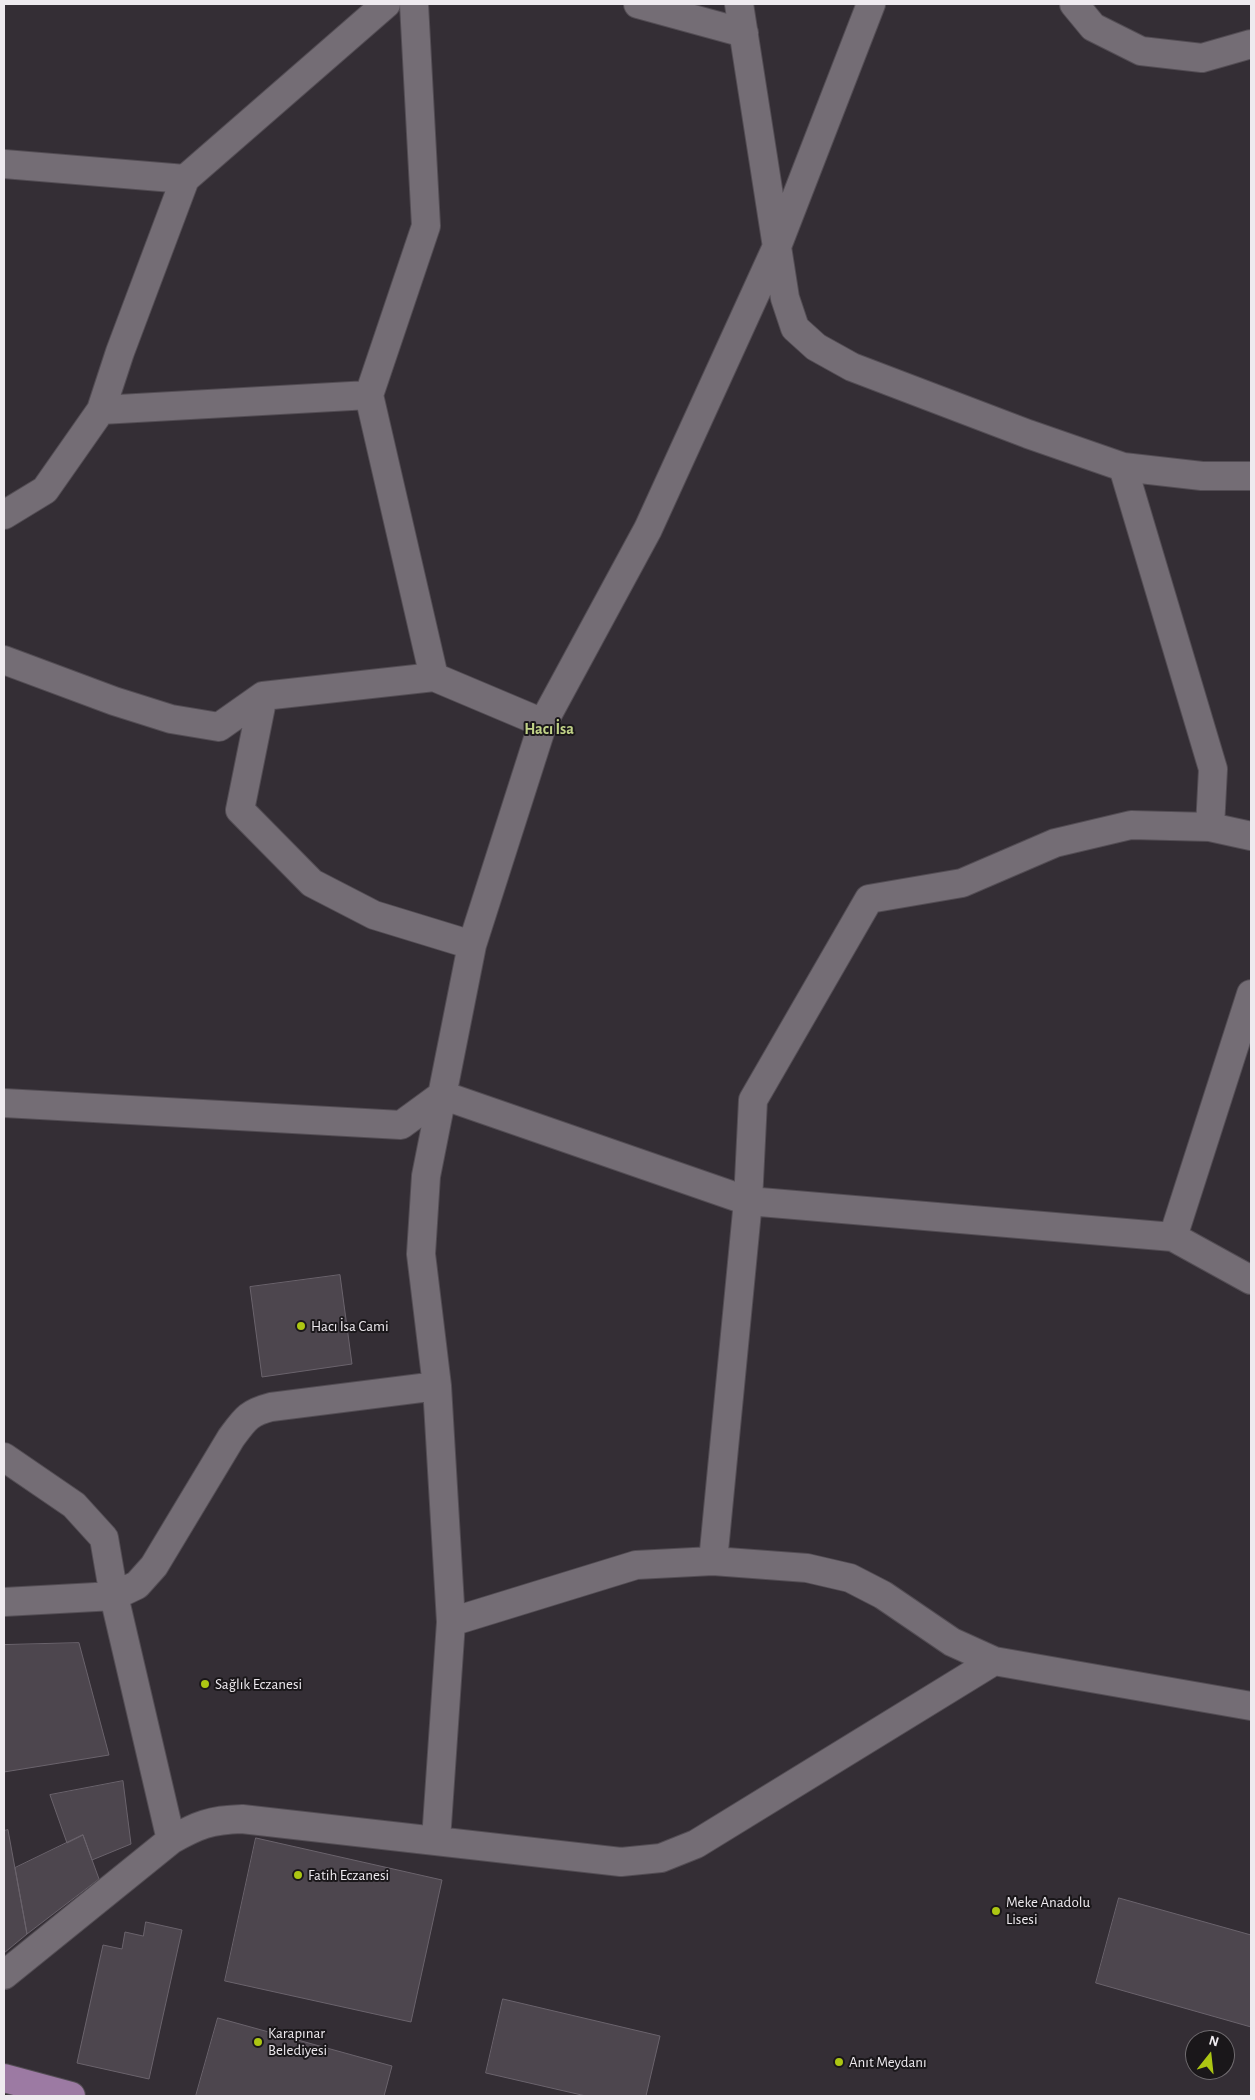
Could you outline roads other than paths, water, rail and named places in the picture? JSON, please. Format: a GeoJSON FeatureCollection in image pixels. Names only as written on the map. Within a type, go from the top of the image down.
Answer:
{"type":"FeatureCollection","features":[{"type":"Feature","properties":{"kind":"main road"},"geometry":{"type":"LineString","coordinates":[[4,2078],[71,2096]]}},
{"type":"Feature","properties":{"kind":"street"},"geometry":{"type":"LineString","coordinates":[[4,515],[45,490],[101,410],[120,352],[185,179],[386,4]]}},
{"type":"Feature","properties":{"kind":"street"},"geometry":{"type":"LineString","coordinates":[[414,4],[426,226],[369,395],[434,677]]}},
{"type":"Feature","properties":{"kind":"street"},"geometry":{"type":"LineString","coordinates":[[638,4],[744,33]]}},
{"type":"Feature","properties":{"kind":"street"},"geometry":{"type":"LineString","coordinates":[[740,4],[785,298],[795,328],[816,347],[852,367],[1028,434],[1123,467],[1202,476],[1251,476]]}},
{"type":"Feature","properties":{"kind":"street"},"geometry":{"type":"LineString","coordinates":[[436,1840],[451,1622],[437,1386],[421,1254],[426,1176],[472,944],[543,722],[648,529],[778,244],[871,4]]}},
{"type":"Feature","properties":{"kind":"street"},"geometry":{"type":"LineString","coordinates":[[1074,4],[1093,27],[1141,51],[1202,58],[1251,44]]}},
{"type":"Feature","properties":{"kind":"street"},"geometry":{"type":"LineString","coordinates":[[4,164],[185,179]]}},
{"type":"Feature","properties":{"kind":"street"},"geometry":{"type":"LineString","coordinates":[[101,410],[369,395]]}},
{"type":"Feature","properties":{"kind":"street"},"geometry":{"type":"LineString","coordinates":[[1123,467],[1212,768],[1210,827]]}},
{"type":"Feature","properties":{"kind":"street"},"geometry":{"type":"LineString","coordinates":[[4,660],[114,701],[171,719],[219,727],[263,696],[434,677],[543,722]]}},
{"type":"Feature","properties":{"kind":"street"},"geometry":{"type":"LineString","coordinates":[[263,696],[240,810],[312,883],[374,915],[472,944]]}},
{"type":"Feature","properties":{"kind":"street"},"geometry":{"type":"LineString","coordinates":[[713,1561],[748,1201],[753,1100],[869,899],[962,883],[1055,843],[1131,825],[1210,827],[1251,836]]}},
{"type":"Feature","properties":{"kind":"street"},"geometry":{"type":"LineString","coordinates":[[1173,1237],[1251,994]]}},
{"type":"Feature","properties":{"kind":"street"},"geometry":{"type":"LineString","coordinates":[[442,1095],[748,1201],[1173,1237],[1251,1280]]}},
{"type":"Feature","properties":{"kind":"street"},"geometry":{"type":"LineString","coordinates":[[4,1103],[401,1125],[442,1095]]}},
{"type":"Feature","properties":{"kind":"street"},"geometry":{"type":"LineString","coordinates":[[4,1602],[114,1596],[137,1585],[154,1566],[231,1438],[246,1419],[256,1411],[271,1407],[437,1386]]}},
{"type":"Feature","properties":{"kind":"street"},"geometry":{"type":"LineString","coordinates":[[4,1457],[74,1505],[104,1538],[114,1596],[171,1840]]}},
{"type":"Feature","properties":{"kind":"street"},"geometry":{"type":"LineString","coordinates":[[451,1622],[636,1565],[713,1561],[807,1568],[850,1578],[883,1595],[952,1642],[994,1661],[1251,1706]]}},
{"type":"Feature","properties":{"kind":"street"},"geometry":{"type":"LineString","coordinates":[[4,1975],[171,1840],[197,1825],[219,1820],[242,1819],[621,1862],[661,1858],[696,1844],[994,1661]]}},
{"type":"Feature","properties":{"kind":"place","name":"Hacı İsa Cami"},"geometry":{"type":"Point","coordinates":[301,1326]}},
{"type":"Feature","properties":{"kind":"place","name":"Sağlık Eczanesi"},"geometry":{"type":"Point","coordinates":[205,1684]}},
{"type":"Feature","properties":{"kind":"place","name":"Fatih Eczanesi"},"geometry":{"type":"Point","coordinates":[298,1875]}},
{"type":"Feature","properties":{"kind":"place","name":"Meke Anadolu Lisesi"},"geometry":{"type":"Point","coordinates":[996,1911]}},
{"type":"Feature","properties":{"kind":"place","name":"Karapınar Belediyesi"},"geometry":{"type":"Point","coordinates":[258,2042]}},
{"type":"Feature","properties":{"kind":"place","name":"Anıt Meydanı"},"geometry":{"type":"Point","coordinates":[839,2062]}},
{"type":"Feature","properties":{"kind":"district","name":"Hacı İsa"},"geometry":{"type":"Point","coordinates":[549,729]}}]}
